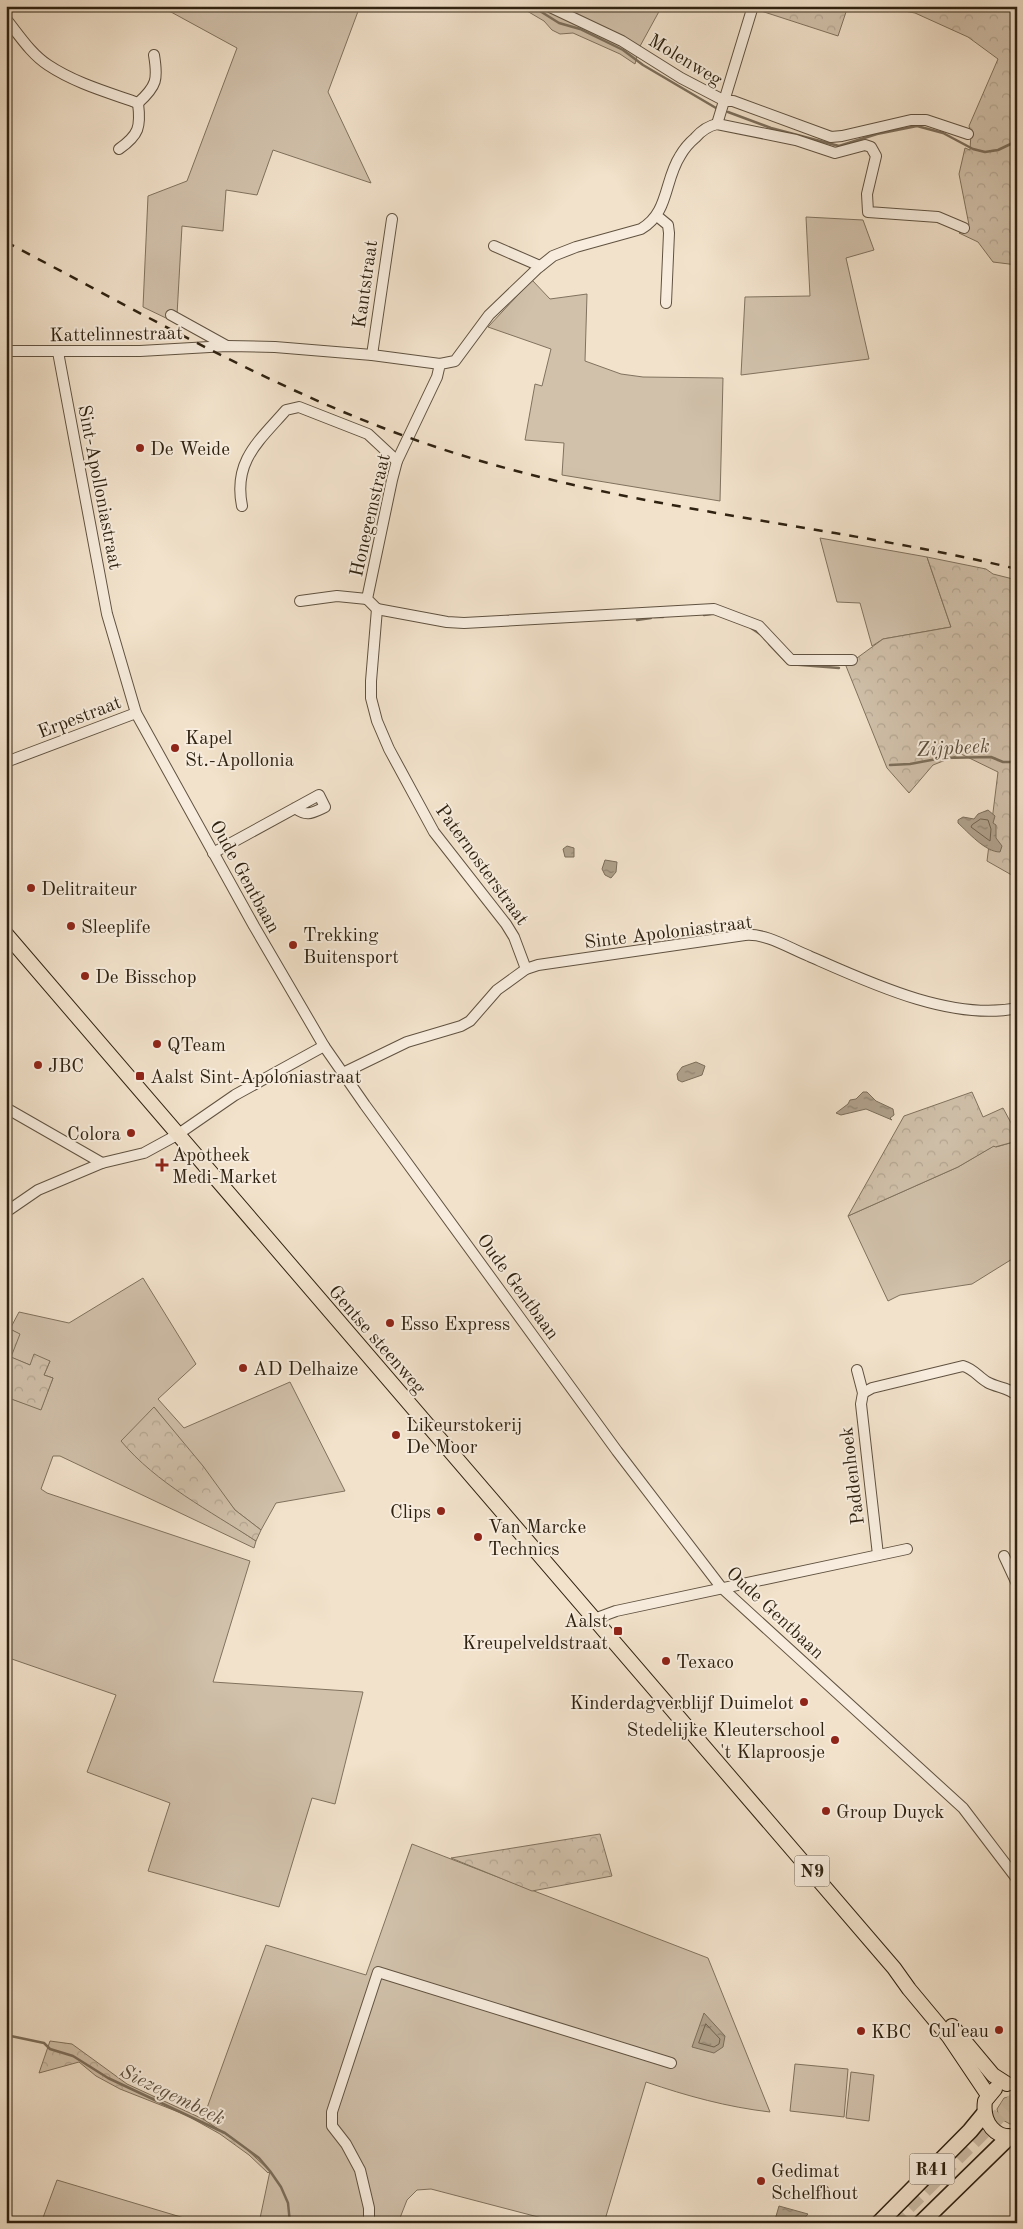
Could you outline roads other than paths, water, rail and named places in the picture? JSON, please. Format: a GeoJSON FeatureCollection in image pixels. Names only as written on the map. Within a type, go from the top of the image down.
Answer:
{"type":"FeatureCollection","features":[{"type":"Feature","properties":{"kind":"highway","name":"R41"},"geometry":{"type":"LineString","coordinates":[[879,2223],[984,2114]]}},
{"type":"Feature","properties":{"kind":"highway","name":"R41"},"geometry":{"type":"LineString","coordinates":[[922,2223],[1013,2136]]}},
{"type":"Feature","properties":{"kind":"main road","name":"Gentse steenweg"},"geometry":{"type":"LineString","coordinates":[[6,934],[177,1135],[596,1618],[898,1973],[954,2043],[988,2094]]}},
{"type":"Feature","properties":{"kind":"main road","name":"Gentse steenweg"},"geometry":{"type":"LineString","coordinates":[[898,1973],[914,1982],[993,2075],[1014,2084]]}},
{"type":"Feature","properties":{"kind":"main road"},"geometry":{"type":"LineString","coordinates":[[1013,2136],[995,2132],[990,2127],[984,2114],[988,2094],[999,2086],[1014,2084]]}},
{"type":"Feature","properties":{"kind":"street","name":"Molenweg"},"geometry":{"type":"LineString","coordinates":[[548,6],[622,41],[725,102],[733,101],[832,137],[911,120],[926,120],[968,134]]}},
{"type":"Feature","properties":{"kind":"street"},"geometry":{"type":"LineString","coordinates":[[717,124],[753,6]]}},
{"type":"Feature","properties":{"kind":"street"},"geometry":{"type":"LineString","coordinates":[[6,19],[28,46],[47,64],[76,81],[138,103]]}},
{"type":"Feature","properties":{"kind":"street"},"geometry":{"type":"LineString","coordinates":[[138,103],[148,94],[156,81],[154,54]]}},
{"type":"Feature","properties":{"kind":"street"},"geometry":{"type":"LineString","coordinates":[[119,149],[131,141],[138,129],[140,120],[138,103]]}},
{"type":"Feature","properties":{"kind":"street"},"geometry":{"type":"LineString","coordinates":[[440,364],[455,361],[489,315],[540,266],[554,256],[576,247],[641,230],[651,224],[662,207],[680,156],[700,132],[717,124],[796,140],[835,152],[865,145],[872,147],[876,156],[867,194],[868,212],[938,217],[964,228]]}},
{"type":"Feature","properties":{"kind":"street"},"geometry":{"type":"LineString","coordinates":[[657,216],[668,225],[669,233],[666,303]]}},
{"type":"Feature","properties":{"kind":"street","name":"Kantstraat"},"geometry":{"type":"LineString","coordinates":[[372,355],[392,218]]}},
{"type":"Feature","properties":{"kind":"street"},"geometry":{"type":"LineString","coordinates":[[494,246],[540,266]]}},
{"type":"Feature","properties":{"kind":"street","name":"Kattelinnestraat"},"geometry":{"type":"LineString","coordinates":[[171,315],[227,346]]}},
{"type":"Feature","properties":{"kind":"street","name":"Kattelinnestraat"},"geometry":{"type":"LineString","coordinates":[[6,351],[140,351],[227,346],[276,347],[372,355],[440,364]]}},
{"type":"Feature","properties":{"kind":"street","name":"Sint-Apolloniastraat"},"geometry":{"type":"LineString","coordinates":[[58,352],[101,584],[112,628]]}},
{"type":"Feature","properties":{"kind":"street","name":"Honegemstraat"},"geometry":{"type":"LineString","coordinates":[[377,609],[367,599],[374,559],[397,461],[436,377],[440,364]]}},
{"type":"Feature","properties":{"kind":"street"},"geometry":{"type":"LineString","coordinates":[[242,506],[239,490],[244,462],[250,451],[286,410],[293,407],[300,407],[368,434],[384,451],[397,461]]}},
{"type":"Feature","properties":{"kind":"street"},"geometry":{"type":"LineString","coordinates":[[300,601],[337,596],[367,599]]}},
{"type":"Feature","properties":{"kind":"street"},"geometry":{"type":"LineString","coordinates":[[377,609],[447,622],[485,622],[714,609],[759,626],[791,660],[847,661]]}},
{"type":"Feature","properties":{"kind":"street","name":"Paternosterstraat"},"geometry":{"type":"LineString","coordinates":[[377,609],[371,681],[371,698],[377,721],[389,749],[434,832],[506,924],[514,937],[526,969]]}},
{"type":"Feature","properties":{"kind":"street","name":"Oude Gentbaan"},"geometry":{"type":"LineString","coordinates":[[112,628],[136,713],[213,853],[324,1046],[343,1073],[617,1451],[721,1588],[963,1808],[1017,1879]]}},
{"type":"Feature","properties":{"kind":"street","name":"Erpestraat"},"geometry":{"type":"LineString","coordinates":[[6,762],[136,713]]}},
{"type":"Feature","properties":{"kind":"street"},"geometry":{"type":"LineString","coordinates":[[213,853],[295,808]]}},
{"type":"Feature","properties":{"kind":"street","name":"Sinte Apoloniastraat"},"geometry":{"type":"LineString","coordinates":[[343,1073],[407,1042],[465,1023],[490,997],[526,969],[538,965],[754,934],[912,997],[952,1007],[993,1011],[1017,1008]]}},
{"type":"Feature","properties":{"kind":"street"},"geometry":{"type":"LineString","coordinates":[[6,1212],[38,1190],[102,1163],[144,1153],[177,1135],[235,1095],[324,1046]]}},
{"type":"Feature","properties":{"kind":"street"},"geometry":{"type":"LineString","coordinates":[[6,1108],[102,1163]]}},
{"type":"Feature","properties":{"kind":"street"},"geometry":{"type":"LineString","coordinates":[[863,1393],[872,1388],[963,1366],[974,1371],[989,1384],[1006,1389],[1017,1396]]}},
{"type":"Feature","properties":{"kind":"street","name":"Paddenhoek"},"geometry":{"type":"LineString","coordinates":[[857,1370],[863,1393],[861,1404],[878,1555]]}},
{"type":"Feature","properties":{"kind":"street"},"geometry":{"type":"LineString","coordinates":[[596,1618],[616,1611],[907,1548]]}},
{"type":"Feature","properties":{"kind":"street"},"geometry":{"type":"LineString","coordinates":[[1004,1556],[1017,1584]]}},
{"type":"Feature","properties":{"kind":"street"},"geometry":{"type":"LineString","coordinates":[[369,2223],[369,2208],[360,2170],[346,2144],[332,2126],[332,2112],[378,1972],[671,2063]]}},
{"type":"Feature","properties":{"kind":"water"},"geometry":{"type":"Polygon","coordinates":[[[988,810],[995,816],[993,823],[996,825],[996,838],[1002,846],[1000,852],[983,845],[958,823],[958,820],[963,817],[974,819],[978,814],[988,810]]]}},
{"type":"Feature","properties":{"kind":"water"},"geometry":{"type":"Polygon","coordinates":[[[567,846],[574,848],[574,857],[565,857],[563,849],[567,846]]]}},
{"type":"Feature","properties":{"kind":"water"},"geometry":{"type":"Polygon","coordinates":[[[605,860],[617,862],[616,872],[611,878],[605,875],[602,869],[605,860]]]}},
{"type":"Feature","properties":{"kind":"water"},"geometry":{"type":"Polygon","coordinates":[[[696,1062],[705,1066],[702,1075],[682,1082],[678,1080],[677,1074],[682,1067],[696,1062]]]}},
{"type":"Feature","properties":{"kind":"water"},"geometry":{"type":"Polygon","coordinates":[[[863,1092],[867,1092],[876,1101],[893,1109],[894,1115],[890,1118],[892,1120],[866,1109],[841,1115],[836,1113],[848,1104],[850,1100],[856,1099],[863,1092]]]}},
{"type":"Feature","properties":{"kind":"water"},"geometry":{"type":"Polygon","coordinates":[[[704,2013],[725,2036],[723,2047],[714,2053],[692,2047],[704,2013]]]}},
{"type":"Feature","properties":{"kind":"water"},"geometry":{"type":"Polygon","coordinates":[[[822,2184],[827,2186],[829,2191],[827,2196],[822,2198],[817,2196],[815,2191],[817,2186],[822,2184]]]}},
{"type":"Feature","properties":{"kind":"water"},"geometry":{"type":"Polygon","coordinates":[[[779,2206],[808,2214],[800,2223],[774,2223],[779,2206]]]}},
{"type":"Feature","properties":{"kind":"waterway"},"geometry":{"type":"LineString","coordinates":[[532,6],[559,23],[580,29],[623,50],[643,65],[716,108]]}},
{"type":"Feature","properties":{"kind":"waterway"},"geometry":{"type":"LineString","coordinates":[[728,112],[771,128],[839,146],[877,134],[917,126],[943,133],[973,149],[985,152],[998,150],[1017,141]]}},
{"type":"Feature","properties":{"kind":"waterway","name":"Zijpbeek"},"geometry":{"type":"LineString","coordinates":[[704,615],[711,614]]}},
{"type":"Feature","properties":{"kind":"waterway","name":"Zijpbeek"},"geometry":{"type":"LineString","coordinates":[[654,617],[663,617]]}},
{"type":"Feature","properties":{"kind":"waterway","name":"Zijpbeek"},"geometry":{"type":"LineString","coordinates":[[637,620],[651,618]]}},
{"type":"Feature","properties":{"kind":"waterway","name":"Zijpbeek"},"geometry":{"type":"LineString","coordinates":[[751,628],[763,636]]}},
{"type":"Feature","properties":{"kind":"waterway","name":"Zijpbeek"},"geometry":{"type":"LineString","coordinates":[[769,644],[788,664],[839,668]]}},
{"type":"Feature","properties":{"kind":"waterway","name":"Zijpbeek"},"geometry":{"type":"LineString","coordinates":[[890,765],[910,764],[942,758],[991,757],[1003,762],[1017,762]]}},
{"type":"Feature","properties":{"kind":"waterway","name":"Siezegembeek"},"geometry":{"type":"LineString","coordinates":[[6,2035],[44,2043],[50,2049],[73,2056],[108,2078],[225,2133],[259,2158],[270,2171],[281,2187],[288,2203],[290,2223]]}},
{"type":"Feature","properties":{"kind":"tunnel"},"geometry":{"type":"LineString","coordinates":[[892,2223],[1017,2098]]}},
{"type":"Feature","properties":{"kind":"railway"},"geometry":{"type":"LineString","coordinates":[[6,242],[178,333],[293,390],[352,416],[474,459],[541,477],[676,506],[881,541],[1017,569]]}},
{"type":"Feature","properties":{"kind":"place","name":"De Weide"},"geometry":{"type":"Point","coordinates":[140,448]}},
{"type":"Feature","properties":{"kind":"place","name":"Kapel St.-Apollonia"},"geometry":{"type":"Point","coordinates":[175,748]}},
{"type":"Feature","properties":{"kind":"place","name":"Delitraiteur"},"geometry":{"type":"Point","coordinates":[31,888]}},
{"type":"Feature","properties":{"kind":"place","name":"Sleeplife"},"geometry":{"type":"Point","coordinates":[71,926]}},
{"type":"Feature","properties":{"kind":"place","name":"Trekking Buitensport"},"geometry":{"type":"Point","coordinates":[293,945]}},
{"type":"Feature","properties":{"kind":"place","name":"De Bisschop"},"geometry":{"type":"Point","coordinates":[85,976]}},
{"type":"Feature","properties":{"kind":"place","name":"QTeam"},"geometry":{"type":"Point","coordinates":[157,1044]}},
{"type":"Feature","properties":{"kind":"place","name":"JBC"},"geometry":{"type":"Point","coordinates":[38,1065]}},
{"type":"Feature","properties":{"kind":"place","name":"Aalst Sint-Apoloniastraat"},"geometry":{"type":"Point","coordinates":[140,1076]}},
{"type":"Feature","properties":{"kind":"place","name":"Colora"},"geometry":{"type":"Point","coordinates":[131,1133]}},
{"type":"Feature","properties":{"kind":"place","name":"Apotheek Medi-Market"},"geometry":{"type":"Point","coordinates":[162,1165]}},
{"type":"Feature","properties":{"kind":"place","name":"Esso Express"},"geometry":{"type":"Point","coordinates":[390,1323]}},
{"type":"Feature","properties":{"kind":"place","name":"AD Delhaize"},"geometry":{"type":"Point","coordinates":[243,1368]}},
{"type":"Feature","properties":{"kind":"place","name":"Likeurstokerij De Moor"},"geometry":{"type":"Point","coordinates":[396,1435]}},
{"type":"Feature","properties":{"kind":"place","name":"Clips"},"geometry":{"type":"Point","coordinates":[441,1511]}},
{"type":"Feature","properties":{"kind":"place","name":"Van Marcke Technics"},"geometry":{"type":"Point","coordinates":[478,1537]}},
{"type":"Feature","properties":{"kind":"place","name":"Aalst Kreupelveldstraat"},"geometry":{"type":"Point","coordinates":[618,1631]}},
{"type":"Feature","properties":{"kind":"place","name":"Texaco"},"geometry":{"type":"Point","coordinates":[666,1661]}},
{"type":"Feature","properties":{"kind":"place","name":"Kinderdagverblijf Duimelot"},"geometry":{"type":"Point","coordinates":[804,1702]}},
{"type":"Feature","properties":{"kind":"place","name":"Stedelijke Kleuterschool 't Klaproosje"},"geometry":{"type":"Point","coordinates":[835,1740]}},
{"type":"Feature","properties":{"kind":"place","name":"Group Duyck"},"geometry":{"type":"Point","coordinates":[826,1811]}},
{"type":"Feature","properties":{"kind":"place","name":"Cul'eau"},"geometry":{"type":"Point","coordinates":[999,2030]}},
{"type":"Feature","properties":{"kind":"place","name":"KBC"},"geometry":{"type":"Point","coordinates":[861,2031]}},
{"type":"Feature","properties":{"kind":"place","name":"Gedimat Schelfhout"},"geometry":{"type":"Point","coordinates":[761,2181]}}]}
